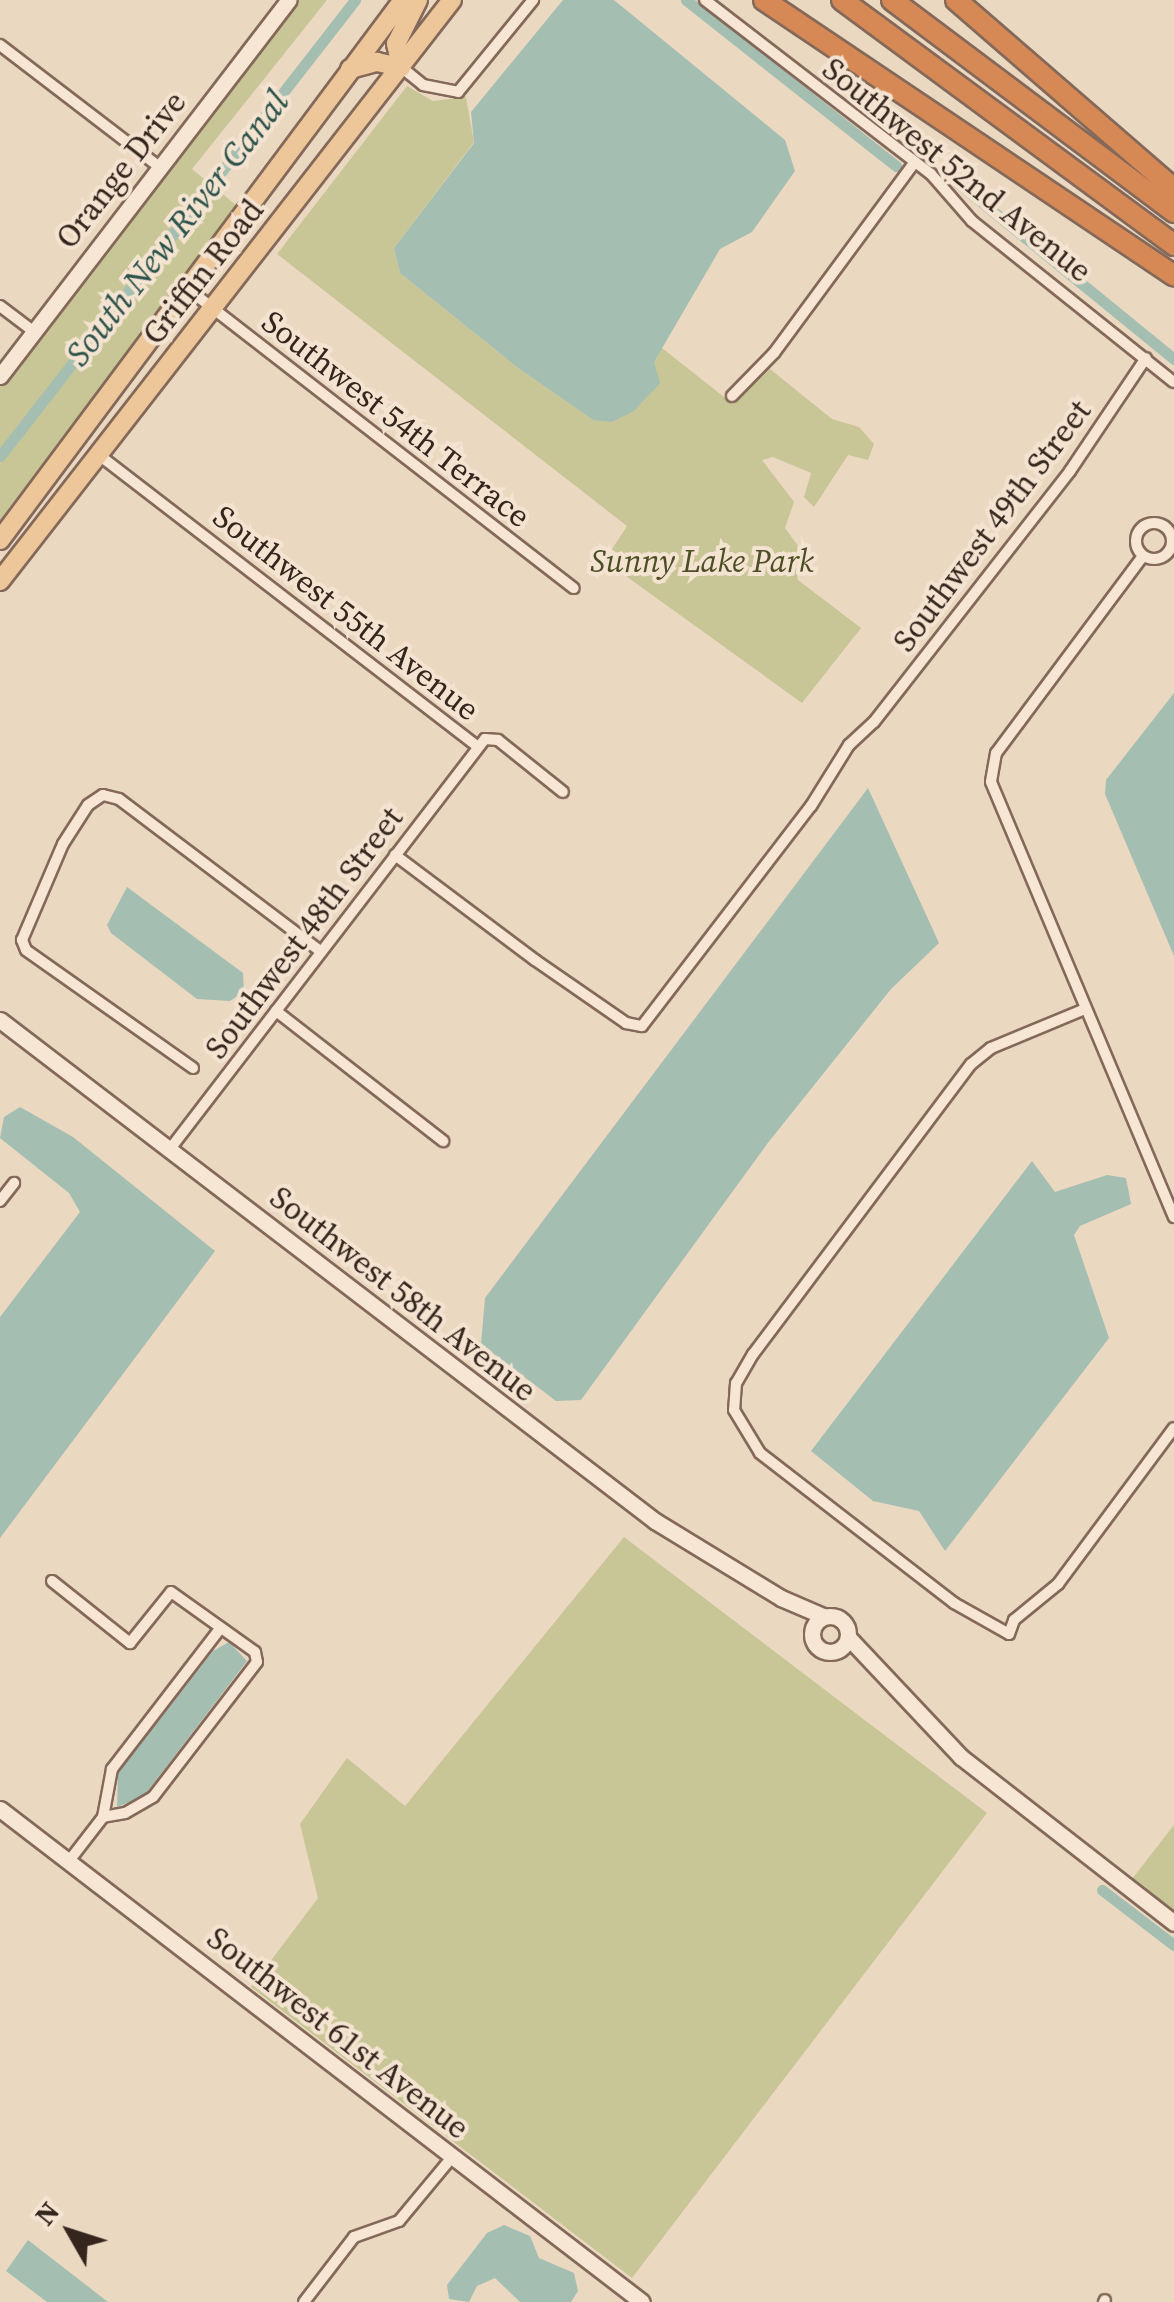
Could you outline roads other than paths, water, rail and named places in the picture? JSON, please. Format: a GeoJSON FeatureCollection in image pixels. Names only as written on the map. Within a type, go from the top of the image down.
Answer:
{"type":"FeatureCollection","features":[{"type":"Feature","properties":{"kind":"highway"},"geometry":{"type":"LineString","coordinates":[[764,0],[1174,276]]}},
{"type":"Feature","properties":{"kind":"highway"},"geometry":{"type":"LineString","coordinates":[[842,0],[1174,246]]}},
{"type":"Feature","properties":{"kind":"highway"},"geometry":{"type":"LineString","coordinates":[[892,0],[1174,212]]}},
{"type":"Feature","properties":{"kind":"highway"},"geometry":{"type":"LineString","coordinates":[[956,0],[1174,189]]}},
{"type":"Feature","properties":{"kind":"main road","name":"Griffin Road"},"geometry":{"type":"LineString","coordinates":[[0,540],[402,0]]}},
{"type":"Feature","properties":{"kind":"main road"},"geometry":{"type":"LineString","coordinates":[[350,69],[377,62],[401,67],[398,37],[418,0]]}},
{"type":"Feature","properties":{"kind":"main road","name":"Griffin Road"},"geometry":{"type":"LineString","coordinates":[[0,582],[452,0]]}},
{"type":"Feature","properties":{"kind":"street","name":"Orange Drive"},"geometry":{"type":"LineString","coordinates":[[0,376],[288,0]]}},
{"type":"Feature","properties":{"kind":"street"},"geometry":{"type":"LineString","coordinates":[[401,67],[423,85],[458,92],[533,0]]}},
{"type":"Feature","properties":{"kind":"street","name":"Southwest 52nd Avenue"},"geometry":{"type":"LineString","coordinates":[[705,0],[915,162],[972,221],[1174,382]]}},
{"type":"Feature","properties":{"kind":"street"},"geometry":{"type":"LineString","coordinates":[[0,45],[158,166]]}},
{"type":"Feature","properties":{"kind":"street"},"geometry":{"type":"LineString","coordinates":[[732,396],[774,353],[915,162]]}},
{"type":"Feature","properties":{"kind":"street","name":"Southwest 54th Terrace"},"geometry":{"type":"LineString","coordinates":[[188,288],[574,588]]}},
{"type":"Feature","properties":{"kind":"street"},"geometry":{"type":"LineString","coordinates":[[0,306],[33,332]]}},
{"type":"Feature","properties":{"kind":"street","name":"Southwest 49th Street"},"geometry":{"type":"LineString","coordinates":[[395,855],[626,1023],[642,1026],[811,806],[849,746],[874,722],[1070,471],[1146,358]]}},
{"type":"Feature","properties":{"kind":"street","name":"Southwest 55th Avenue"},"geometry":{"type":"LineString","coordinates":[[99,454],[478,746],[498,740],[563,792]]}},
{"type":"Feature","properties":{"kind":"street"},"geometry":{"type":"LineString","coordinates":[[1165,527],[1174,515]]}},
{"type":"Feature","properties":{"kind":"street"},"geometry":{"type":"LineString","coordinates":[[1152,523],[1165,527],[1172,539],[1171,555],[1144,556],[1136,544],[1140,530],[1152,523]]}},
{"type":"Feature","properties":{"kind":"street"},"geometry":{"type":"LineString","coordinates":[[1144,556],[992,766],[995,797],[1174,1217]]}},
{"type":"Feature","properties":{"kind":"street","name":"Southwest 48th Street"},"geometry":{"type":"LineString","coordinates":[[170,1149],[478,746]]}},
{"type":"Feature","properties":{"kind":"street"},"geometry":{"type":"LineString","coordinates":[[192,1068],[26,950],[22,940],[63,844],[103,795],[119,799],[321,952]]}},
{"type":"Feature","properties":{"kind":"street"},"geometry":{"type":"LineString","coordinates":[[1085,1008],[991,1048],[971,1064],[753,1354],[736,1383],[734,1410],[760,1454],[954,1603],[1008,1634],[1014,1620],[1058,1584],[1174,1428]]}},
{"type":"Feature","properties":{"kind":"street"},"geometry":{"type":"LineString","coordinates":[[276,1011],[443,1141]]}},
{"type":"Feature","properties":{"kind":"street","name":"Southwest 58th Avenue"},"geometry":{"type":"LineString","coordinates":[[0,1020],[656,1522],[781,1598],[824,1616]]}},
{"type":"Feature","properties":{"kind":"street"},"geometry":{"type":"LineString","coordinates":[[0,1201],[14,1183]]}},
{"type":"Feature","properties":{"kind":"street"},"geometry":{"type":"LineString","coordinates":[[52,1581],[130,1643],[171,1592],[219,1630],[255,1652],[257,1662],[152,1798],[125,1814],[103,1817]]}},
{"type":"Feature","properties":{"kind":"street","name":"Southwest 58th Avenue"},"geometry":{"type":"LineString","coordinates":[[781,1598],[811,1636]]}},
{"type":"Feature","properties":{"kind":"street"},"geometry":{"type":"LineString","coordinates":[[878,1673],[822,1650],[811,1636],[824,1616],[842,1619],[848,1637],[878,1673],[982,1775],[1174,1923]]}},
{"type":"Feature","properties":{"kind":"street"},"geometry":{"type":"LineString","coordinates":[[69,1861],[103,1817],[112,1770],[219,1630]]}},
{"type":"Feature","properties":{"kind":"street"},"geometry":{"type":"LineString","coordinates":[[834,1652],[848,1637]]}},
{"type":"Feature","properties":{"kind":"street","name":"Southwest 61st Avenue"},"geometry":{"type":"LineString","coordinates":[[0,1809],[642,2302]]}},
{"type":"Feature","properties":{"kind":"street"},"geometry":{"type":"LineString","coordinates":[[304,2302],[354,2238],[400,2221],[452,2156]]}},
{"type":"Feature","properties":{"kind":"waterway","name":"South New River Canal"},"geometry":{"type":"LineString","coordinates":[[0,456],[355,0]]}},
{"type":"Feature","properties":{"kind":"waterway"},"geometry":{"type":"LineString","coordinates":[[686,0],[896,166]]}},
{"type":"Feature","properties":{"kind":"waterway"},"geometry":{"type":"LineString","coordinates":[[957,182],[1174,359]]}},
{"type":"Feature","properties":{"kind":"waterway"},"geometry":{"type":"LineString","coordinates":[[1102,1890],[1174,1945]]}},
{"type":"Feature","properties":{"kind":"park label","name":"Sunny Lake Park"},"geometry":{"type":"Point","coordinates":[702,561]}}]}
